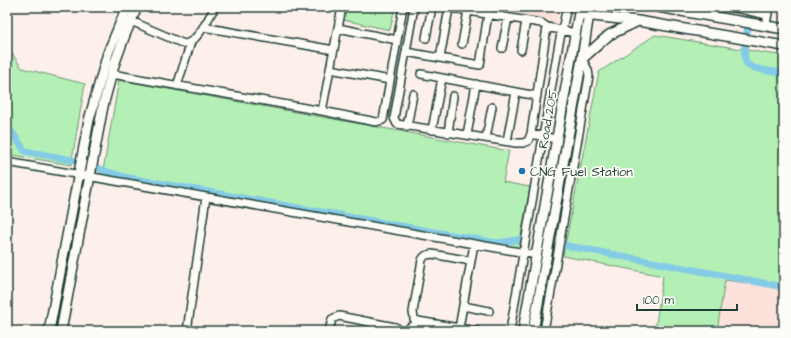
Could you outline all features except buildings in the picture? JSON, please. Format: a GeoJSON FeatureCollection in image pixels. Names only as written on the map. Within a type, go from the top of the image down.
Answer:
{"type":"FeatureCollection","features":[{"type":"Feature","properties":{"kind":"street"},"geometry":{"type":"LineString","coordinates":[[50,331],[89,120],[108,53],[127,7]]}},
{"type":"Feature","properties":{"kind":"street"},"geometry":{"type":"LineString","coordinates":[[61,331],[103,106],[125,36],[137,7]]}},
{"type":"Feature","properties":{"kind":"street"},"geometry":{"type":"LineString","coordinates":[[177,86],[191,42],[203,27],[215,7]]}},
{"type":"Feature","properties":{"kind":"street"},"geometry":{"type":"LineString","coordinates":[[322,111],[342,7]]}},
{"type":"Feature","properties":{"kind":"street"},"geometry":{"type":"LineString","coordinates":[[112,74],[380,122],[383,120],[384,116],[403,7]]}},
{"type":"Feature","properties":{"kind":"street"},"geometry":{"type":"LineString","coordinates":[[414,7],[394,118],[397,124],[407,127],[523,143],[528,141],[531,134],[547,27]]}},
{"type":"Feature","properties":{"kind":"street"},"geometry":{"type":"LineString","coordinates":[[426,38],[432,7]]}},
{"type":"Feature","properties":{"kind":"street"},"geometry":{"type":"LineString","coordinates":[[440,58],[447,7],[544,24],[547,27],[575,33]]}},
{"type":"Feature","properties":{"kind":"street"},"geometry":{"type":"LineString","coordinates":[[510,331],[567,7]]}},
{"type":"Feature","properties":{"kind":"street"},"geometry":{"type":"LineString","coordinates":[[658,7],[784,29]]}},
{"type":"Feature","properties":{"kind":"street"},"geometry":{"type":"LineString","coordinates":[[731,7],[766,12],[763,25]]}},
{"type":"Feature","properties":{"kind":"street"},"geometry":{"type":"LineString","coordinates":[[579,10],[784,46]]}},
{"type":"Feature","properties":{"kind":"street","name":"Road 205"},"geometry":{"type":"LineString","coordinates":[[523,331],[579,10]]}},
{"type":"Feature","properties":{"kind":"street"},"geometry":{"type":"LineString","coordinates":[[462,44],[468,11]]}},
{"type":"Feature","properties":{"kind":"street","name":"Road 205"},"geometry":{"type":"LineString","coordinates":[[533,331],[582,59],[589,12]]}},
{"type":"Feature","properties":{"kind":"street"},"geometry":{"type":"LineString","coordinates":[[406,52],[480,65],[488,14]]}},
{"type":"Feature","properties":{"kind":"street"},"geometry":{"type":"LineString","coordinates":[[502,48],[508,18]]}},
{"type":"Feature","properties":{"kind":"street"},"geometry":{"type":"LineString","coordinates":[[131,20],[184,44],[191,42]]}},
{"type":"Feature","properties":{"kind":"street"},"geometry":{"type":"LineString","coordinates":[[521,50],[526,21]]}},
{"type":"Feature","properties":{"kind":"street"},"geometry":{"type":"LineString","coordinates":[[544,331],[589,76],[588,70],[582,59],[609,35],[638,21]]}},
{"type":"Feature","properties":{"kind":"street"},"geometry":{"type":"LineString","coordinates":[[203,27],[334,50]]}},
{"type":"Feature","properties":{"kind":"street"},"geometry":{"type":"LineString","coordinates":[[338,28],[397,40]]}},
{"type":"Feature","properties":{"kind":"street"},"geometry":{"type":"LineString","coordinates":[[330,69],[390,80]]}},
{"type":"Feature","properties":{"kind":"street"},"geometry":{"type":"LineString","coordinates":[[421,74],[537,96]]}},
{"type":"Feature","properties":{"kind":"street"},"geometry":{"type":"LineString","coordinates":[[432,130],[442,78]]}},
{"type":"Feature","properties":{"kind":"street"},"geometry":{"type":"LineString","coordinates":[[467,135],[476,84]]}},
{"type":"Feature","properties":{"kind":"street"},"geometry":{"type":"LineString","coordinates":[[507,141],[516,92]]}},
{"type":"Feature","properties":{"kind":"street"},"geometry":{"type":"LineString","coordinates":[[407,127],[413,94]]}},
{"type":"Feature","properties":{"kind":"street"},"geometry":{"type":"LineString","coordinates":[[448,132],[453,96]]}},
{"type":"Feature","properties":{"kind":"street"},"geometry":{"type":"LineString","coordinates":[[486,138],[492,107]]}},
{"type":"Feature","properties":{"kind":"street"},"geometry":{"type":"LineString","coordinates":[[531,134],[556,138]]}},
{"type":"Feature","properties":{"kind":"street"},"geometry":{"type":"LineString","coordinates":[[7,162],[90,174],[206,197],[537,255]]}},
{"type":"Feature","properties":{"kind":"street"},"geometry":{"type":"LineString","coordinates":[[187,331],[206,197]]}},
{"type":"Feature","properties":{"kind":"street"},"geometry":{"type":"LineString","coordinates":[[459,328],[474,244]]}},
{"type":"Feature","properties":{"kind":"street"},"geometry":{"type":"LineString","coordinates":[[471,261],[432,254],[424,257],[413,315],[414,319],[477,331]]}},
{"type":"Feature","properties":{"kind":"street"},"geometry":{"type":"LineString","coordinates":[[463,306],[489,311]]}},
{"type":"Feature","properties":{"kind":"street"},"geometry":{"type":"LineString","coordinates":[[329,331],[332,319],[339,316],[395,327],[399,331]]}},
{"type":"Feature","properties":{"kind":"street"},"geometry":{"type":"LineString","coordinates":[[374,331],[376,323]]}},
{"type":"Feature","properties":{"kind":"street"},"geometry":{"type":"LineString","coordinates":[[409,331],[410,327],[412,326],[440,331]]}},
{"type":"Feature","properties":{"kind":"shaded area"},"geometry":{"type":"Polygon","coordinates":[[[472,7],[558,7],[557,24],[472,7]]]}},
{"type":"Feature","properties":{"kind":"shaded area"},"geometry":{"type":"Polygon","coordinates":[[[725,280],[784,288],[784,331],[717,331],[725,280]]]}},
{"type":"Feature","properties":{"kind":"green space"},"geometry":{"type":"Polygon","coordinates":[[[346,7],[395,7],[390,30],[343,20],[346,7]]]}},
{"type":"Feature","properties":{"kind":"green space"},"geometry":{"type":"Polygon","coordinates":[[[655,35],[784,56],[784,288],[725,280],[717,331],[655,331],[663,276],[563,256],[599,72],[655,35]]]}},
{"type":"Feature","properties":{"kind":"green space"},"geometry":{"type":"Polygon","coordinates":[[[7,46],[22,68],[85,84],[71,165],[7,154],[7,46]]]}},
{"type":"Feature","properties":{"kind":"green space"},"geometry":{"type":"Polygon","coordinates":[[[119,80],[509,151],[503,182],[530,187],[518,252],[102,176],[119,80]]]}},
{"type":"Feature","properties":{"kind":"waterway"},"geometry":{"type":"LineString","coordinates":[[752,7],[745,46],[746,61],[751,67],[784,73]]}},
{"type":"Feature","properties":{"kind":"waterway"},"geometry":{"type":"LineString","coordinates":[[7,125],[25,151],[72,160],[124,177],[497,243],[523,239]]}},
{"type":"Feature","properties":{"kind":"waterway"},"geometry":{"type":"LineString","coordinates":[[563,245],[784,287]]}},
{"type":"Feature","properties":{"kind":"place","name":"CNG Fuel Station"},"geometry":{"type":"Point","coordinates":[522,171]}}]}
